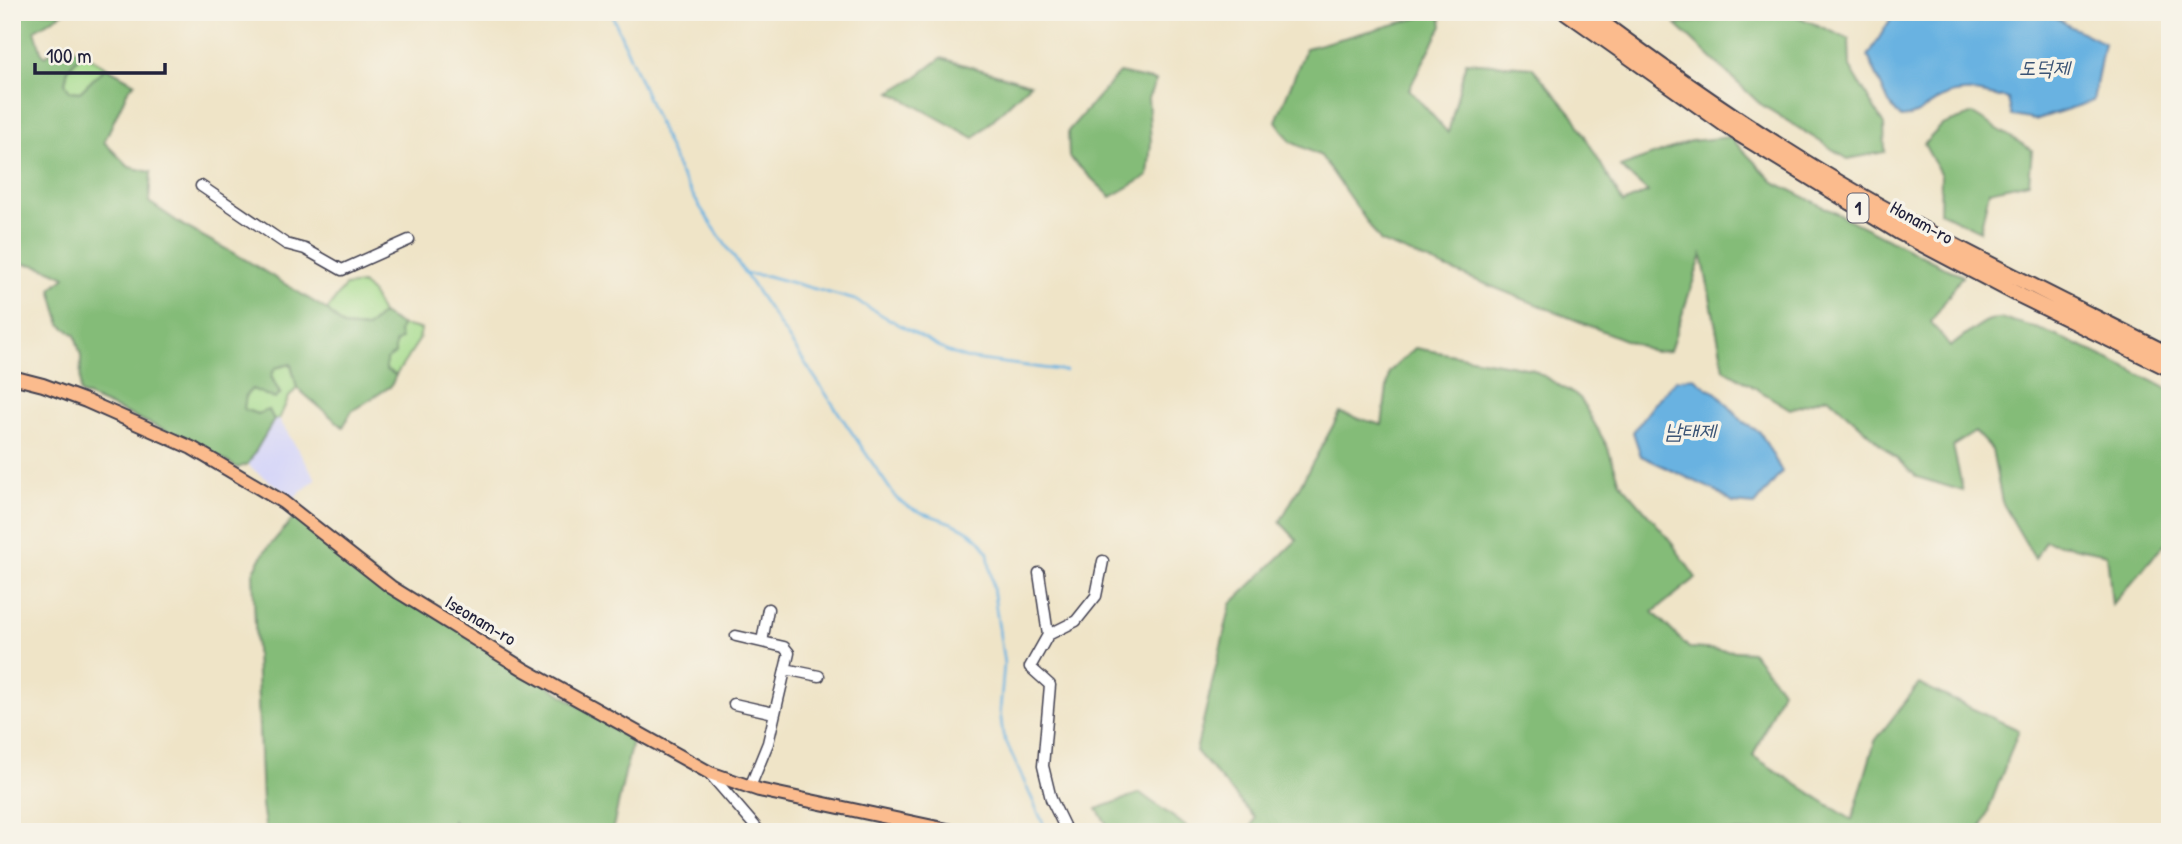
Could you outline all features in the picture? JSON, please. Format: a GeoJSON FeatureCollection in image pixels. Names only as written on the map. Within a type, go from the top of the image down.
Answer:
{"type":"FeatureCollection","features":[{"type":"Feature","properties":{"kind":"highway","name":"Honam-ro"},"geometry":{"type":"LineString","coordinates":[[1566,12],[1734,131],[1899,232],[2170,369]]}},
{"type":"Feature","properties":{"kind":"highway","name":"Honam-ro"},"geometry":{"type":"LineString","coordinates":[[1588,12],[1738,120],[1830,177],[1907,221],[2170,355]]}},
{"type":"Feature","properties":{"kind":"highway"},"geometry":{"type":"LineString","coordinates":[[2021,296],[2026,306],[2137,364]]}},
{"type":"Feature","properties":{"kind":"main road","name":"Iseonam-ro"},"geometry":{"type":"LineString","coordinates":[[12,377],[86,401],[192,448],[283,502],[391,587],[525,670],[710,774],[753,788],[957,832]]}},
{"type":"Feature","properties":{"kind":"street"},"geometry":{"type":"LineString","coordinates":[[201,186],[286,244],[305,249],[342,270],[408,240]]}},
{"type":"Feature","properties":{"kind":"street"},"geometry":{"type":"LineString","coordinates":[[1067,832],[1051,799],[1043,766],[1050,685],[1030,667],[1048,635],[1076,621],[1096,596],[1103,561]]}},
{"type":"Feature","properties":{"kind":"street"},"geometry":{"type":"LineString","coordinates":[[1039,573],[1048,635]]}},
{"type":"Feature","properties":{"kind":"street"},"geometry":{"type":"LineString","coordinates":[[762,642],[768,610]]}},
{"type":"Feature","properties":{"kind":"street"},"geometry":{"type":"LineString","coordinates":[[736,636],[784,647],[789,653],[768,743],[753,788],[740,807]]}},
{"type":"Feature","properties":{"kind":"street"},"geometry":{"type":"LineString","coordinates":[[785,669],[819,676]]}},
{"type":"Feature","properties":{"kind":"street"},"geometry":{"type":"LineString","coordinates":[[734,704],[774,713]]}},
{"type":"Feature","properties":{"kind":"street"},"geometry":{"type":"LineString","coordinates":[[710,774],[760,832]]}},
{"type":"Feature","properties":{"kind":"shaded area"},"geometry":{"type":"Polygon","coordinates":[[[279,419],[316,479],[294,498],[248,464],[274,420],[279,419]]]}},
{"type":"Feature","properties":{"kind":"green space"},"geometry":{"type":"Polygon","coordinates":[[[12,12],[65,12],[35,30],[45,56],[65,43],[82,53],[68,69],[65,83],[70,91],[80,92],[106,67],[135,83],[128,90],[104,142],[129,167],[151,172],[149,202],[184,226],[327,310],[343,326],[367,328],[382,314],[401,325],[401,339],[395,344],[395,354],[386,360],[386,370],[396,375],[391,386],[352,411],[343,427],[297,388],[291,364],[275,368],[271,376],[280,394],[275,399],[252,389],[246,395],[244,409],[257,414],[269,410],[274,420],[248,464],[238,468],[194,443],[80,393],[81,356],[75,335],[61,325],[51,289],[65,277],[33,265],[12,266],[12,12]]]}},
{"type":"Feature","properties":{"kind":"green space"},"geometry":{"type":"Polygon","coordinates":[[[1440,12],[1442,26],[1409,89],[1448,133],[1466,62],[1532,67],[1573,115],[1623,203],[1648,192],[1620,167],[1691,141],[1730,137],[1774,182],[1962,276],[1931,322],[1950,347],[1990,320],[2005,320],[2052,334],[2170,390],[2170,544],[2167,541],[2112,605],[2107,554],[2045,541],[2035,559],[2002,502],[1992,450],[1975,432],[1953,446],[1963,491],[1917,477],[1828,397],[1790,409],[1724,369],[1702,255],[1670,351],[1655,352],[1381,242],[1321,156],[1291,142],[1276,121],[1306,48],[1440,12]]]}},
{"type":"Feature","properties":{"kind":"green space"},"geometry":{"type":"Polygon","coordinates":[[[1713,12],[1787,12],[1849,39],[1850,67],[1884,125],[1885,152],[1848,159],[1759,103],[1676,25],[1718,18],[1713,12]]]}},
{"type":"Feature","properties":{"kind":"green space"},"geometry":{"type":"Polygon","coordinates":[[[82,53],[106,67],[80,92],[70,91],[65,83],[68,69],[82,53]]]}},
{"type":"Feature","properties":{"kind":"green space"},"geometry":{"type":"Polygon","coordinates":[[[941,58],[1030,84],[974,138],[891,92],[941,58]]]}},
{"type":"Feature","properties":{"kind":"green space"},"geometry":{"type":"Polygon","coordinates":[[[1119,73],[1156,81],[1148,98],[1151,142],[1148,176],[1111,197],[1069,157],[1068,131],[1119,73]]]}},
{"type":"Feature","properties":{"kind":"green space"},"geometry":{"type":"Polygon","coordinates":[[[1973,114],[2032,150],[2029,182],[1989,191],[1980,231],[1940,212],[1941,175],[1924,144],[1942,125],[1973,114]]]}},
{"type":"Feature","properties":{"kind":"green space"},"geometry":{"type":"Polygon","coordinates":[[[362,284],[371,292],[382,314],[367,328],[343,326],[327,310],[345,286],[362,284]]]}},
{"type":"Feature","properties":{"kind":"green space"},"geometry":{"type":"Polygon","coordinates":[[[401,325],[421,329],[419,340],[396,375],[385,370],[386,360],[401,325]]]}},
{"type":"Feature","properties":{"kind":"green space"},"geometry":{"type":"Polygon","coordinates":[[[1415,348],[1532,369],[1580,398],[1607,446],[1620,482],[1667,536],[1696,578],[1653,612],[1689,648],[1752,652],[1782,690],[1753,756],[1852,820],[1875,741],[1919,684],[2019,730],[1980,832],[1249,832],[1255,818],[1196,751],[1231,604],[1297,540],[1280,522],[1340,413],[1382,425],[1389,372],[1415,348]]]}},
{"type":"Feature","properties":{"kind":"green space"},"geometry":{"type":"Polygon","coordinates":[[[291,364],[297,388],[289,397],[279,419],[274,420],[269,410],[257,414],[243,409],[246,395],[252,389],[280,393],[271,376],[275,368],[291,364]]]}},
{"type":"Feature","properties":{"kind":"green space"},"geometry":{"type":"Polygon","coordinates":[[[297,514],[391,587],[525,670],[632,741],[612,832],[460,832],[453,821],[452,832],[266,832],[262,805],[253,573],[265,551],[297,514]]]}},
{"type":"Feature","properties":{"kind":"green space"},"geometry":{"type":"Polygon","coordinates":[[[1140,793],[1194,832],[1112,832],[1097,809],[1140,793]]]}},
{"type":"Feature","properties":{"kind":"water","name":"도덕제"},"geometry":{"type":"Polygon","coordinates":[[[1895,12],[2049,13],[2104,43],[2093,101],[2035,120],[2012,116],[2008,99],[1974,92],[1958,92],[1901,118],[1889,103],[1868,56],[1895,12]]]}},
{"type":"Feature","properties":{"kind":"water","name":"남태제"},"geometry":{"type":"Polygon","coordinates":[[[1693,377],[1717,393],[1745,424],[1760,432],[1782,472],[1755,505],[1733,503],[1714,490],[1641,456],[1633,432],[1676,380],[1693,377]]]}},
{"type":"Feature","properties":{"kind":"waterway"},"geometry":{"type":"LineString","coordinates":[[611,12],[679,172],[896,498],[915,510],[959,526],[981,542],[988,553],[1004,664],[1000,711],[1003,735],[1047,832]]}},
{"type":"Feature","properties":{"kind":"waterway"},"geometry":{"type":"LineString","coordinates":[[745,274],[768,276],[855,300],[946,351],[965,358],[1066,371]]}}]}
